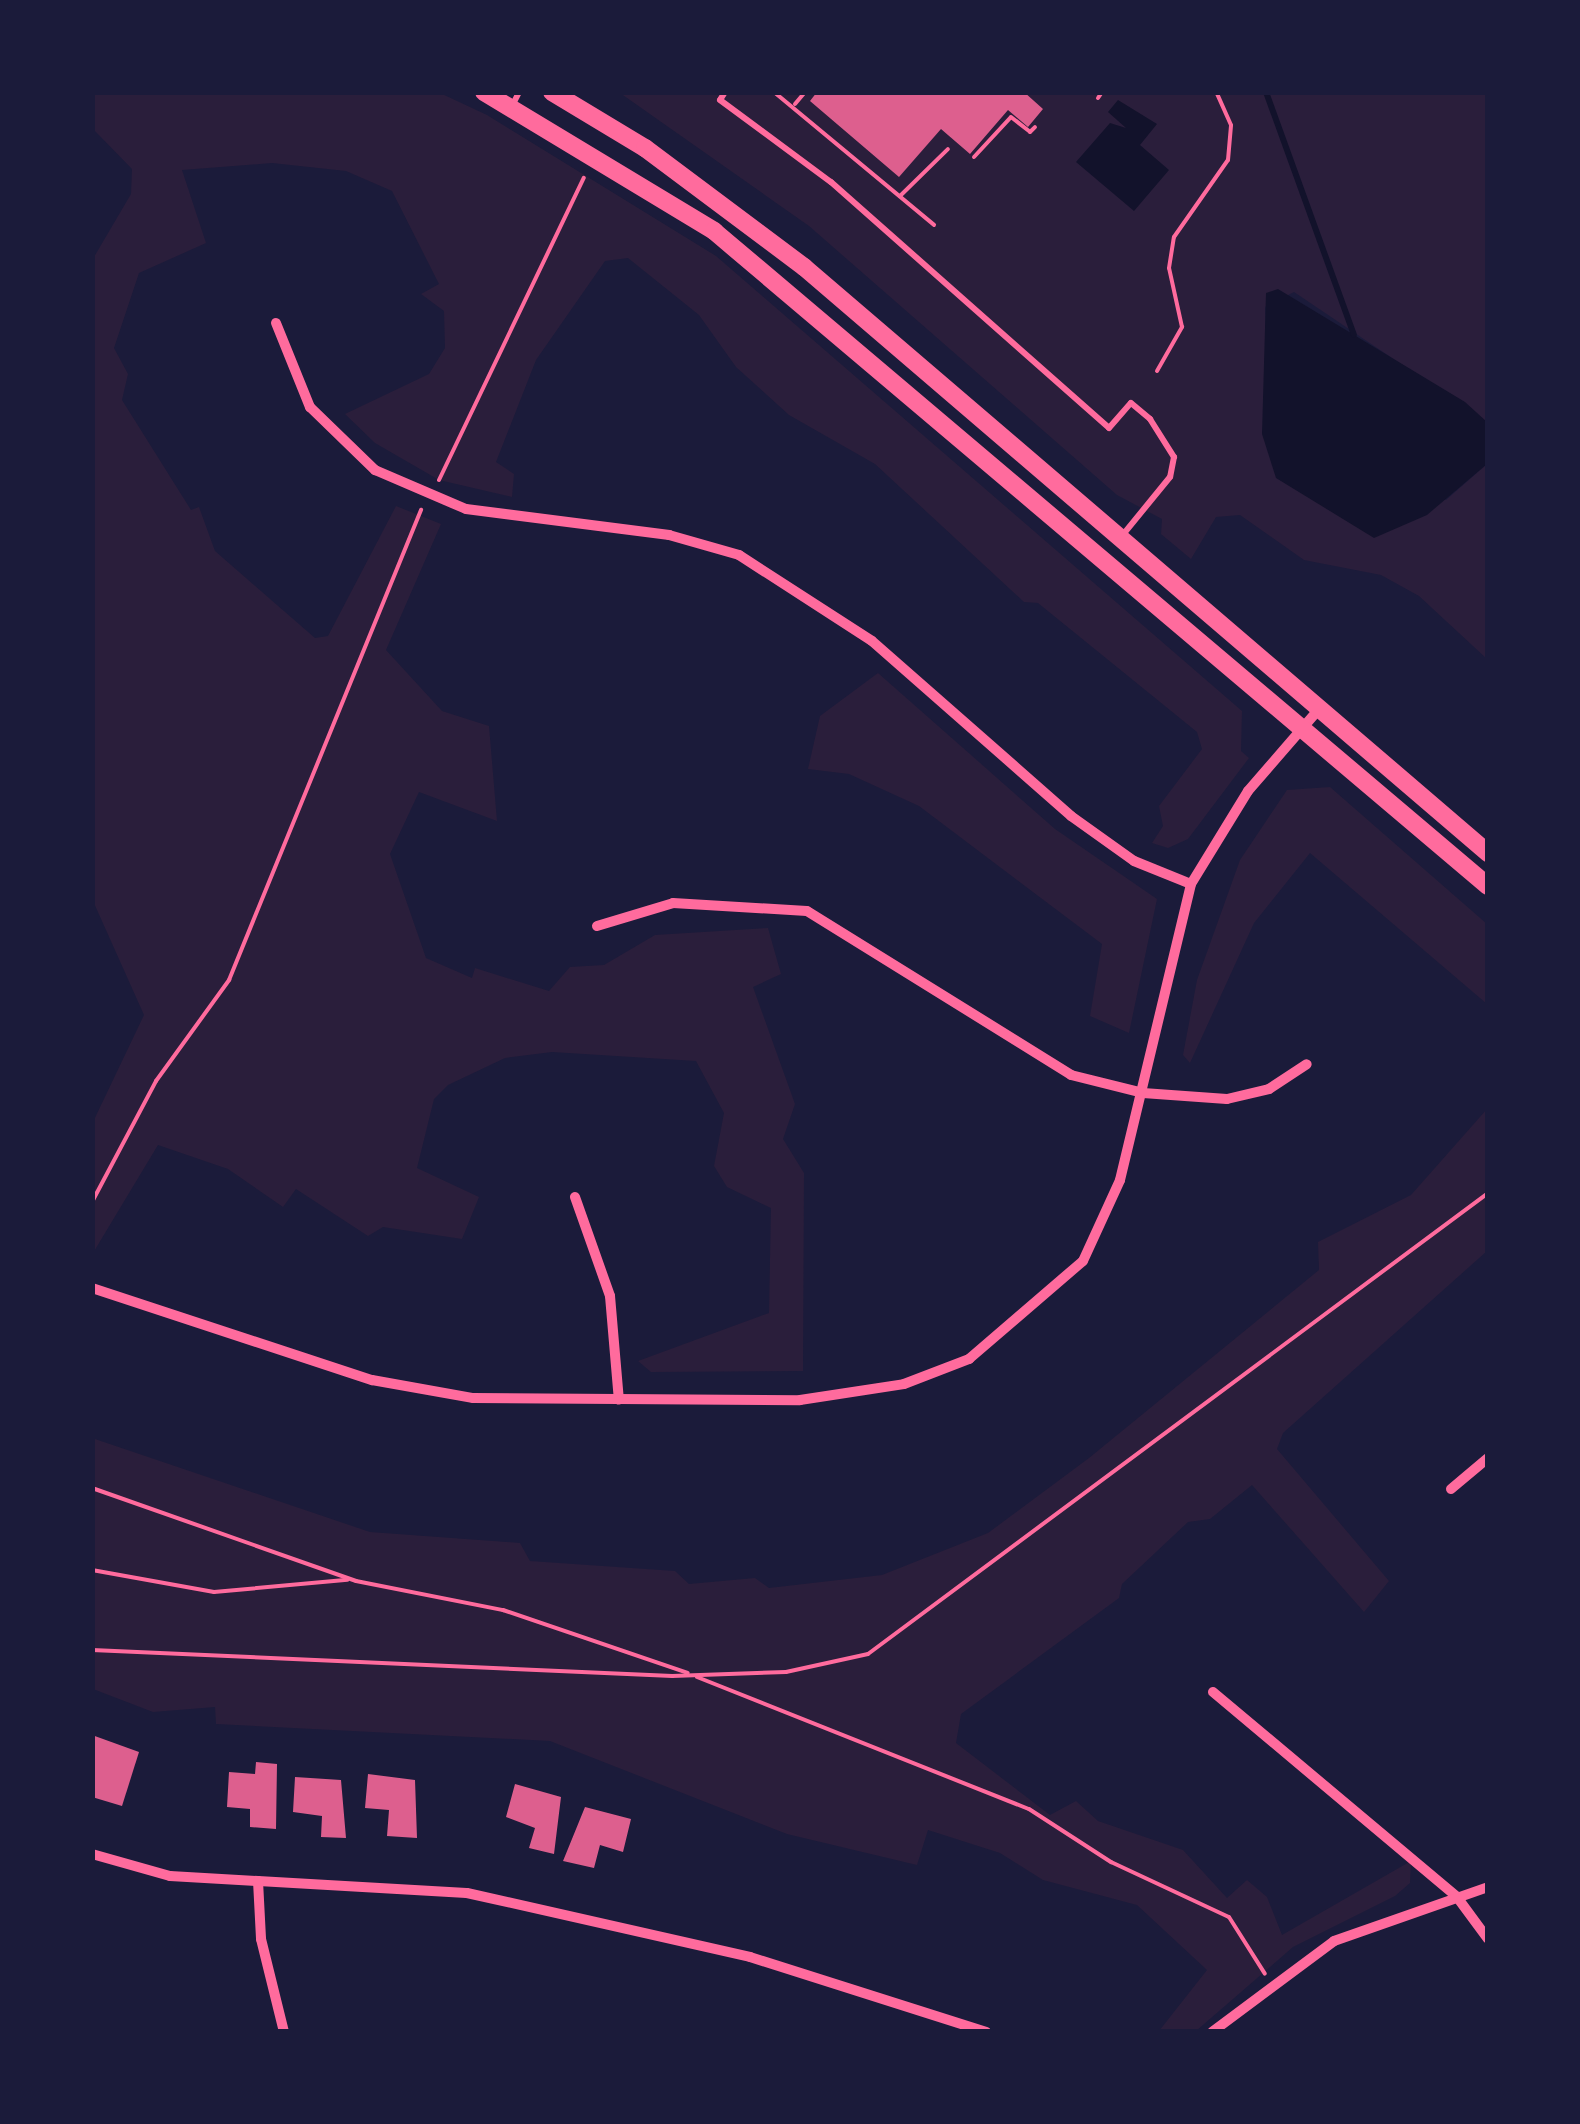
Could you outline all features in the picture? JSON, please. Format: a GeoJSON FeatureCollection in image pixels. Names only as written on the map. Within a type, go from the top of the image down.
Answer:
{"type":"FeatureCollection","features":[{"type":"Feature","properties":{"kind":"main road"},"geometry":{"type":"LineString","coordinates":[[484,92],[515,100],[714,230],[1488,886]]}},
{"type":"Feature","properties":{"kind":"main road"},"geometry":{"type":"LineString","coordinates":[[552,92],[730,208],[1488,853]]}},
{"type":"Feature","properties":{"kind":"street"},"geometry":{"type":"LineString","coordinates":[[276,323],[310,406],[344,449],[428,496],[514,518],[668,534],[738,555],[872,640],[1071,816],[1134,861],[1191,884]]}},
{"type":"Feature","properties":{"kind":"street"},"geometry":{"type":"LineString","coordinates":[[92,1288],[372,1380],[473,1398],[800,1400],[904,1384],[969,1359],[1083,1261],[1120,1180],[1191,884],[1248,792],[1320,708]]}},
{"type":"Feature","properties":{"kind":"street"},"geometry":{"type":"LineString","coordinates":[[597,926],[673,903],[808,911],[1071,1075],[1143,1093],[1227,1100],[1269,1089],[1307,1064]]}},
{"type":"Feature","properties":{"kind":"street"},"geometry":{"type":"LineString","coordinates":[[576,1197],[610,1296],[619,1400]]}},
{"type":"Feature","properties":{"kind":"street"},"geometry":{"type":"LineString","coordinates":[[1450,1490],[1488,1458]]}},
{"type":"Feature","properties":{"kind":"street"},"geometry":{"type":"LineString","coordinates":[[1212,1692],[1457,1898],[1488,1939]]}},
{"type":"Feature","properties":{"kind":"street"},"geometry":{"type":"LineString","coordinates":[[92,1854],[170,1876],[467,1893],[750,1957],[986,2032]]}},
{"type":"Feature","properties":{"kind":"street"},"geometry":{"type":"LineString","coordinates":[[258,1881],[284,2032]]}},
{"type":"Feature","properties":{"kind":"street"},"geometry":{"type":"LineString","coordinates":[[1212,2032],[1334,1942],[1488,1887]]}},
{"type":"Feature","properties":{"kind":"lane"},"geometry":{"type":"LineString","coordinates":[[725,92],[720,100],[831,182],[1109,428],[1131,403],[1150,418],[1174,457],[1170,477],[1120,538]]}},
{"type":"Feature","properties":{"kind":"path"},"geometry":{"type":"LineString","coordinates":[[774,92],[934,225]]}},
{"type":"Feature","properties":{"kind":"path"},"geometry":{"type":"LineString","coordinates":[[794,105],[805,92]]}},
{"type":"Feature","properties":{"kind":"path"},"geometry":{"type":"LineString","coordinates":[[1157,371],[1182,327],[1170,268],[1174,238],[1228,160],[1231,125],[1216,92]]}},
{"type":"Feature","properties":{"kind":"path"},"geometry":{"type":"LineString","coordinates":[[974,157],[1010,117],[1030,132],[1035,126]]}},
{"type":"Feature","properties":{"kind":"path"},"geometry":{"type":"LineString","coordinates":[[900,196],[948,149]]}},
{"type":"Feature","properties":{"kind":"path"},"geometry":{"type":"LineString","coordinates":[[92,1202],[156,1082],[228,980],[428,496],[503,360],[588,168]]}},
{"type":"Feature","properties":{"kind":"path"},"geometry":{"type":"LineString","coordinates":[[92,1650],[692,1675],[786,1672],[868,1654],[1488,1194]]}},
{"type":"Feature","properties":{"kind":"path"},"geometry":{"type":"LineString","coordinates":[[92,1488],[352,1579],[503,1610],[692,1675],[1030,1809],[1110,1862],[1228,1918],[1273,1986]]}},
{"type":"Feature","properties":{"kind":"path"},"geometry":{"type":"LineString","coordinates":[[92,1570],[214,1592],[352,1579]]}},
{"type":"Feature","properties":{"kind":"shaded area"},"geometry":{"type":"Polygon","coordinates":[[[93,93],[440,93],[487,115],[716,256],[1242,711],[1241,751],[1249,758],[1188,839],[1168,848],[1152,843],[1163,826],[1159,806],[1202,749],[1197,732],[1038,603],[1024,602],[875,464],[789,415],[736,367],[699,315],[628,258],[605,261],[536,360],[496,462],[514,474],[512,497],[439,480],[375,443],[345,414],[429,374],[445,348],[444,311],[421,294],[439,284],[392,191],[346,171],[272,163],[182,170],[206,243],[139,273],[114,348],[128,374],[122,400],[191,510],[199,507],[215,551],[315,638],[328,636],[396,506],[441,524],[386,650],[442,711],[489,726],[497,821],[419,792],[390,854],[426,958],[472,978],[475,968],[549,991],[570,967],[604,965],[655,935],[768,928],[781,974],[753,987],[795,1104],[783,1139],[804,1173],[803,1371],[651,1372],[638,1361],[769,1313],[771,1208],[727,1187],[714,1166],[724,1113],[696,1061],[552,1052],[505,1058],[448,1085],[434,1099],[417,1168],[479,1197],[462,1239],[383,1227],[368,1236],[296,1189],[283,1207],[228,1169],[158,1145],[93,1253],[93,1122],[144,1015],[93,901],[94,257],[131,194],[132,169],[93,129],[93,93]]]}},
{"type":"Feature","properties":{"kind":"shaded area"},"geometry":{"type":"Polygon","coordinates":[[[620,93],[1487,93],[1487,422],[1294,292],[1265,307],[1269,390],[1446,500],[1487,464],[1487,659],[1419,596],[1381,575],[1304,560],[1240,515],[1216,517],[1191,559],[1161,534],[1162,519],[1117,495],[809,226],[620,93]]]}},
{"type":"Feature","properties":{"kind":"shaded area"},"geometry":{"type":"Polygon","coordinates":[[[1118,100],[1157,124],[1140,145],[1169,170],[1134,211],[1076,162],[1110,123],[1126,128],[1108,112],[1118,100]]]}},
{"type":"Feature","properties":{"kind":"shaded area"},"geometry":{"type":"Polygon","coordinates":[[[1278,289],[1465,402],[1487,422],[1487,464],[1427,515],[1374,538],[1276,478],[1262,434],[1266,293],[1278,289]]]}},
{"type":"Feature","properties":{"kind":"shaded area"},"geometry":{"type":"Polygon","coordinates":[[[878,673],[1055,829],[1157,899],[1129,1033],[1090,1016],[1102,944],[919,806],[849,774],[808,769],[820,716],[878,673]]]}},
{"type":"Feature","properties":{"kind":"shaded area"},"geometry":{"type":"Polygon","coordinates":[[[1330,787],[1487,924],[1487,1004],[1310,853],[1254,923],[1190,1063],[1183,1055],[1197,980],[1240,860],[1287,790],[1330,787]]]}},
{"type":"Feature","properties":{"kind":"shaded area"},"geometry":{"type":"Polygon","coordinates":[[[1487,1109],[1487,1251],[1283,1433],[1277,1449],[1389,1581],[1364,1612],[1252,1485],[1210,1519],[1188,1522],[1122,1584],[1119,1598],[961,1714],[956,1743],[1050,1815],[1076,1801],[1098,1821],[1183,1850],[1227,1898],[1247,1880],[1267,1897],[1282,1935],[1411,1861],[1410,1883],[1395,1896],[1293,1947],[1196,2031],[1159,2031],[1207,1970],[1137,1905],[1043,1880],[1000,1853],[928,1830],[917,1865],[787,1834],[550,1741],[216,1724],[215,1707],[153,1712],[93,1689],[92,1438],[370,1532],[520,1543],[530,1561],[675,1571],[689,1584],[755,1578],[769,1588],[882,1575],[988,1533],[1089,1458],[1319,1270],[1318,1242],[1411,1195],[1487,1109]]]}},
{"type":"Feature","properties":{"kind":"building"},"geometry":{"type":"Polygon","coordinates":[[[817,92],[1024,92],[1043,109],[1028,127],[1008,110],[970,154],[941,129],[899,177],[810,101],[817,92]]]}},
{"type":"Feature","properties":{"kind":"building"},"geometry":{"type":"Polygon","coordinates":[[[92,1735],[139,1752],[122,1806],[92,1797],[92,1735]]]}},
{"type":"Feature","properties":{"kind":"building"},"geometry":{"type":"Polygon","coordinates":[[[256,1762],[277,1764],[276,1829],[250,1827],[250,1809],[227,1807],[229,1772],[255,1774],[256,1762]]]}},
{"type":"Feature","properties":{"kind":"building"},"geometry":{"type":"Polygon","coordinates":[[[368,1774],[415,1780],[417,1838],[387,1836],[389,1810],[365,1808],[368,1774]]]}},
{"type":"Feature","properties":{"kind":"building"},"geometry":{"type":"Polygon","coordinates":[[[295,1777],[341,1780],[346,1838],[321,1837],[322,1816],[293,1812],[295,1777]]]}},
{"type":"Feature","properties":{"kind":"building"},"geometry":{"type":"Polygon","coordinates":[[[515,1784],[561,1797],[554,1854],[529,1848],[535,1828],[506,1817],[515,1784]]]}},
{"type":"Feature","properties":{"kind":"building"},"geometry":{"type":"Polygon","coordinates":[[[585,1807],[631,1819],[623,1852],[600,1845],[594,1868],[563,1861],[585,1807]]]}},
{"type":"Feature","properties":{"kind":"waterway"},"geometry":{"type":"LineString","coordinates":[[1266,92],[1354,335]]}}]}
